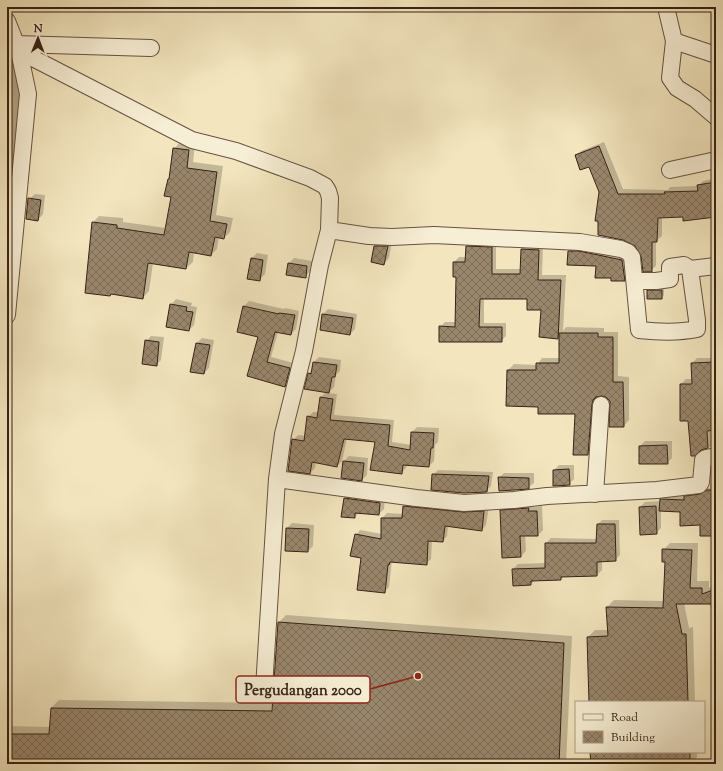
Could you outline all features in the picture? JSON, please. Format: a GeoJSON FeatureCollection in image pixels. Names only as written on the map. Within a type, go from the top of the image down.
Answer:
{"type":"FeatureCollection","features":[{"type":"Feature","properties":{"kind":"street"},"geometry":{"type":"LineString","coordinates":[[666,7],[674,41],[670,78],[677,88],[695,99],[716,117]]}},
{"type":"Feature","properties":{"kind":"street"},"geometry":{"type":"LineString","coordinates":[[7,21],[28,94],[7,315]]}},
{"type":"Feature","properties":{"kind":"street"},"geometry":{"type":"LineString","coordinates":[[674,41],[716,55]]}},
{"type":"Feature","properties":{"kind":"street"},"geometry":{"type":"LineString","coordinates":[[14,48],[151,48]]}},
{"type":"Feature","properties":{"kind":"street"},"geometry":{"type":"LineString","coordinates":[[14,48],[192,140],[236,151],[310,178],[325,186],[330,198],[329,230],[320,265],[304,351],[283,434],[277,479],[264,688]]}},
{"type":"Feature","properties":{"kind":"street"},"geometry":{"type":"LineString","coordinates":[[670,170],[716,160]]}},
{"type":"Feature","properties":{"kind":"street"},"geometry":{"type":"LineString","coordinates":[[329,230],[369,236],[392,237],[434,235],[580,242],[621,249],[628,252],[632,257],[639,330],[686,331],[697,329],[690,268]]}},
{"type":"Feature","properties":{"kind":"street"},"geometry":{"type":"LineString","coordinates":[[635,281],[670,279],[670,268],[684,265],[690,268],[716,266]]}},
{"type":"Feature","properties":{"kind":"street"},"geometry":{"type":"LineString","coordinates":[[595,494],[601,405]]}},
{"type":"Feature","properties":{"kind":"street"},"geometry":{"type":"LineString","coordinates":[[277,479],[464,503],[657,490],[699,485],[702,482],[704,460],[706,458],[716,456]]}},
{"type":"Feature","properties":{"kind":"building"},"geometry":{"type":"Polygon","coordinates":[[[599,146],[618,194],[665,194],[664,192],[698,191],[697,185],[716,182],[716,217],[683,221],[683,217],[658,218],[657,242],[652,242],[652,272],[643,272],[641,256],[635,246],[623,240],[598,235],[598,221],[595,221],[599,192],[589,167],[580,170],[575,155],[599,146]]]}},
{"type":"Feature","properties":{"kind":"building"},"geometry":{"type":"Polygon","coordinates":[[[173,148],[189,150],[187,168],[217,172],[210,221],[227,224],[224,239],[215,237],[211,256],[189,252],[186,269],[148,263],[143,299],[111,294],[110,296],[85,293],[92,222],[117,225],[117,228],[164,235],[171,197],[164,196],[169,179],[173,148]]]}},
{"type":"Feature","properties":{"kind":"building"},"geometry":{"type":"Polygon","coordinates":[[[28,198],[41,200],[38,221],[26,219],[28,198]]]}},
{"type":"Feature","properties":{"kind":"building"},"geometry":{"type":"Polygon","coordinates":[[[374,246],[388,246],[384,265],[371,262],[374,246]]]}},
{"type":"Feature","properties":{"kind":"building"},"geometry":{"type":"Polygon","coordinates":[[[466,246],[492,247],[492,274],[520,274],[521,249],[539,250],[538,280],[561,280],[558,339],[539,337],[541,310],[527,310],[527,299],[480,299],[479,327],[502,327],[502,342],[439,342],[439,326],[455,327],[456,277],[453,277],[453,262],[465,262],[466,246]]]}},
{"type":"Feature","properties":{"kind":"building"},"geometry":{"type":"Polygon","coordinates":[[[568,251],[579,251],[622,260],[625,281],[611,281],[611,278],[595,278],[596,266],[567,265],[568,251]]]}},
{"type":"Feature","properties":{"kind":"building"},"geometry":{"type":"Polygon","coordinates":[[[251,258],[263,260],[260,281],[247,279],[251,258]]]}},
{"type":"Feature","properties":{"kind":"building"},"geometry":{"type":"Polygon","coordinates":[[[288,263],[307,266],[306,278],[286,275],[288,263]]]}},
{"type":"Feature","properties":{"kind":"building"},"geometry":{"type":"Polygon","coordinates":[[[647,290],[662,290],[662,299],[647,299],[647,290]]]}},
{"type":"Feature","properties":{"kind":"building"},"geometry":{"type":"Polygon","coordinates":[[[170,304],[187,307],[186,311],[193,312],[189,331],[166,327],[170,304]]]}},
{"type":"Feature","properties":{"kind":"building"},"geometry":{"type":"Polygon","coordinates":[[[243,306],[279,314],[295,315],[291,335],[275,332],[267,362],[290,368],[285,387],[247,376],[258,337],[237,332],[243,306]]]}},
{"type":"Feature","properties":{"kind":"building"},"geometry":{"type":"Polygon","coordinates":[[[322,314],[353,318],[350,335],[320,330],[322,314]]]}},
{"type":"Feature","properties":{"kind":"building"},"geometry":{"type":"Polygon","coordinates":[[[559,333],[598,333],[598,337],[613,337],[613,382],[623,382],[624,427],[609,427],[610,401],[606,397],[596,397],[592,404],[588,455],[573,455],[575,414],[538,414],[538,407],[506,406],[507,370],[536,370],[536,363],[559,363],[559,333]]]}},
{"type":"Feature","properties":{"kind":"building"},"geometry":{"type":"Polygon","coordinates":[[[145,340],[159,342],[157,366],[142,364],[145,340]]]}},
{"type":"Feature","properties":{"kind":"building"},"geometry":{"type":"Polygon","coordinates":[[[196,343],[210,345],[204,374],[190,372],[196,343]]]}},
{"type":"Feature","properties":{"kind":"building"},"geometry":{"type":"Polygon","coordinates":[[[313,362],[337,365],[335,377],[332,377],[329,393],[304,389],[308,373],[311,374],[313,362]]]}},
{"type":"Feature","properties":{"kind":"building"},"geometry":{"type":"Polygon","coordinates":[[[716,362],[716,430],[707,431],[708,448],[701,450],[695,456],[691,456],[688,421],[680,421],[680,384],[692,384],[691,363],[716,362]]]}},
{"type":"Feature","properties":{"kind":"building"},"geometry":{"type":"Polygon","coordinates":[[[320,397],[333,399],[330,420],[390,425],[388,446],[410,450],[411,432],[434,433],[429,467],[403,465],[402,474],[370,470],[375,442],[344,439],[337,467],[312,462],[310,474],[288,471],[292,439],[304,441],[307,416],[317,418],[320,397]]]}},
{"type":"Feature","properties":{"kind":"building"},"geometry":{"type":"Polygon","coordinates":[[[667,445],[668,464],[639,464],[639,446],[667,445]]]}},
{"type":"Feature","properties":{"kind":"building"},"geometry":{"type":"Polygon","coordinates":[[[343,461],[364,463],[362,481],[341,478],[343,461]]]}},
{"type":"Feature","properties":{"kind":"building"},"geometry":{"type":"Polygon","coordinates":[[[569,469],[570,485],[553,486],[553,470],[569,469]]]}},
{"type":"Feature","properties":{"kind":"building"},"geometry":{"type":"Polygon","coordinates":[[[432,474],[489,476],[487,492],[464,493],[431,490],[432,474]]]}},
{"type":"Feature","properties":{"kind":"building"},"geometry":{"type":"Polygon","coordinates":[[[498,477],[529,478],[529,489],[499,491],[498,477]]]}},
{"type":"Feature","properties":{"kind":"building"},"geometry":{"type":"Polygon","coordinates":[[[707,490],[716,490],[716,536],[700,536],[700,525],[680,526],[680,512],[659,511],[660,499],[684,500],[684,496],[700,494],[707,490]]]}},
{"type":"Feature","properties":{"kind":"building"},"geometry":{"type":"Polygon","coordinates":[[[344,498],[380,503],[379,515],[355,513],[355,518],[341,517],[344,498]]]}},
{"type":"Feature","properties":{"kind":"building"},"geometry":{"type":"Polygon","coordinates":[[[403,506],[463,512],[484,511],[482,531],[445,526],[443,542],[428,541],[427,565],[390,562],[388,565],[385,593],[357,590],[361,558],[350,556],[355,534],[381,539],[381,518],[402,518],[403,506]]]}},
{"type":"Feature","properties":{"kind":"building"},"geometry":{"type":"Polygon","coordinates":[[[656,506],[657,534],[640,535],[639,507],[656,506]]]}},
{"type":"Feature","properties":{"kind":"building"},"geometry":{"type":"Polygon","coordinates":[[[529,508],[528,511],[537,511],[538,536],[520,536],[521,557],[502,558],[500,510],[529,508]]]}},
{"type":"Feature","properties":{"kind":"building"},"geometry":{"type":"Polygon","coordinates":[[[597,524],[615,524],[616,561],[597,562],[597,576],[561,577],[561,580],[531,581],[531,585],[513,586],[512,569],[545,568],[545,543],[596,543],[597,524]]]}},
{"type":"Feature","properties":{"kind":"building"},"geometry":{"type":"Polygon","coordinates":[[[286,528],[309,529],[308,552],[285,551],[286,528]]]}},
{"type":"Feature","properties":{"kind":"building"},"geometry":{"type":"Polygon","coordinates":[[[662,549],[692,550],[690,588],[702,588],[702,594],[716,589],[716,604],[676,604],[682,634],[686,634],[688,701],[589,701],[587,637],[608,636],[606,607],[663,608],[665,562],[662,562],[662,549]]]}},
{"type":"Feature","properties":{"kind":"building"},"geometry":{"type":"Polygon","coordinates":[[[278,622],[564,643],[559,764],[7,764],[7,734],[49,734],[51,708],[272,711],[278,622]]]}},
{"type":"Feature","properties":{"kind":"building"},"geometry":{"type":"Polygon","coordinates":[[[590,753],[690,753],[690,764],[591,764],[590,753]]]}},
{"type":"Feature","properties":{"kind":"waterway"},"geometry":{"type":"LineString","coordinates":[[7,44],[19,77],[17,125],[7,208]]}},
{"type":"Feature","properties":{"kind":"place","name":"Pergudangan 2000"},"geometry":{"type":"Point","coordinates":[418,676]}}]}
